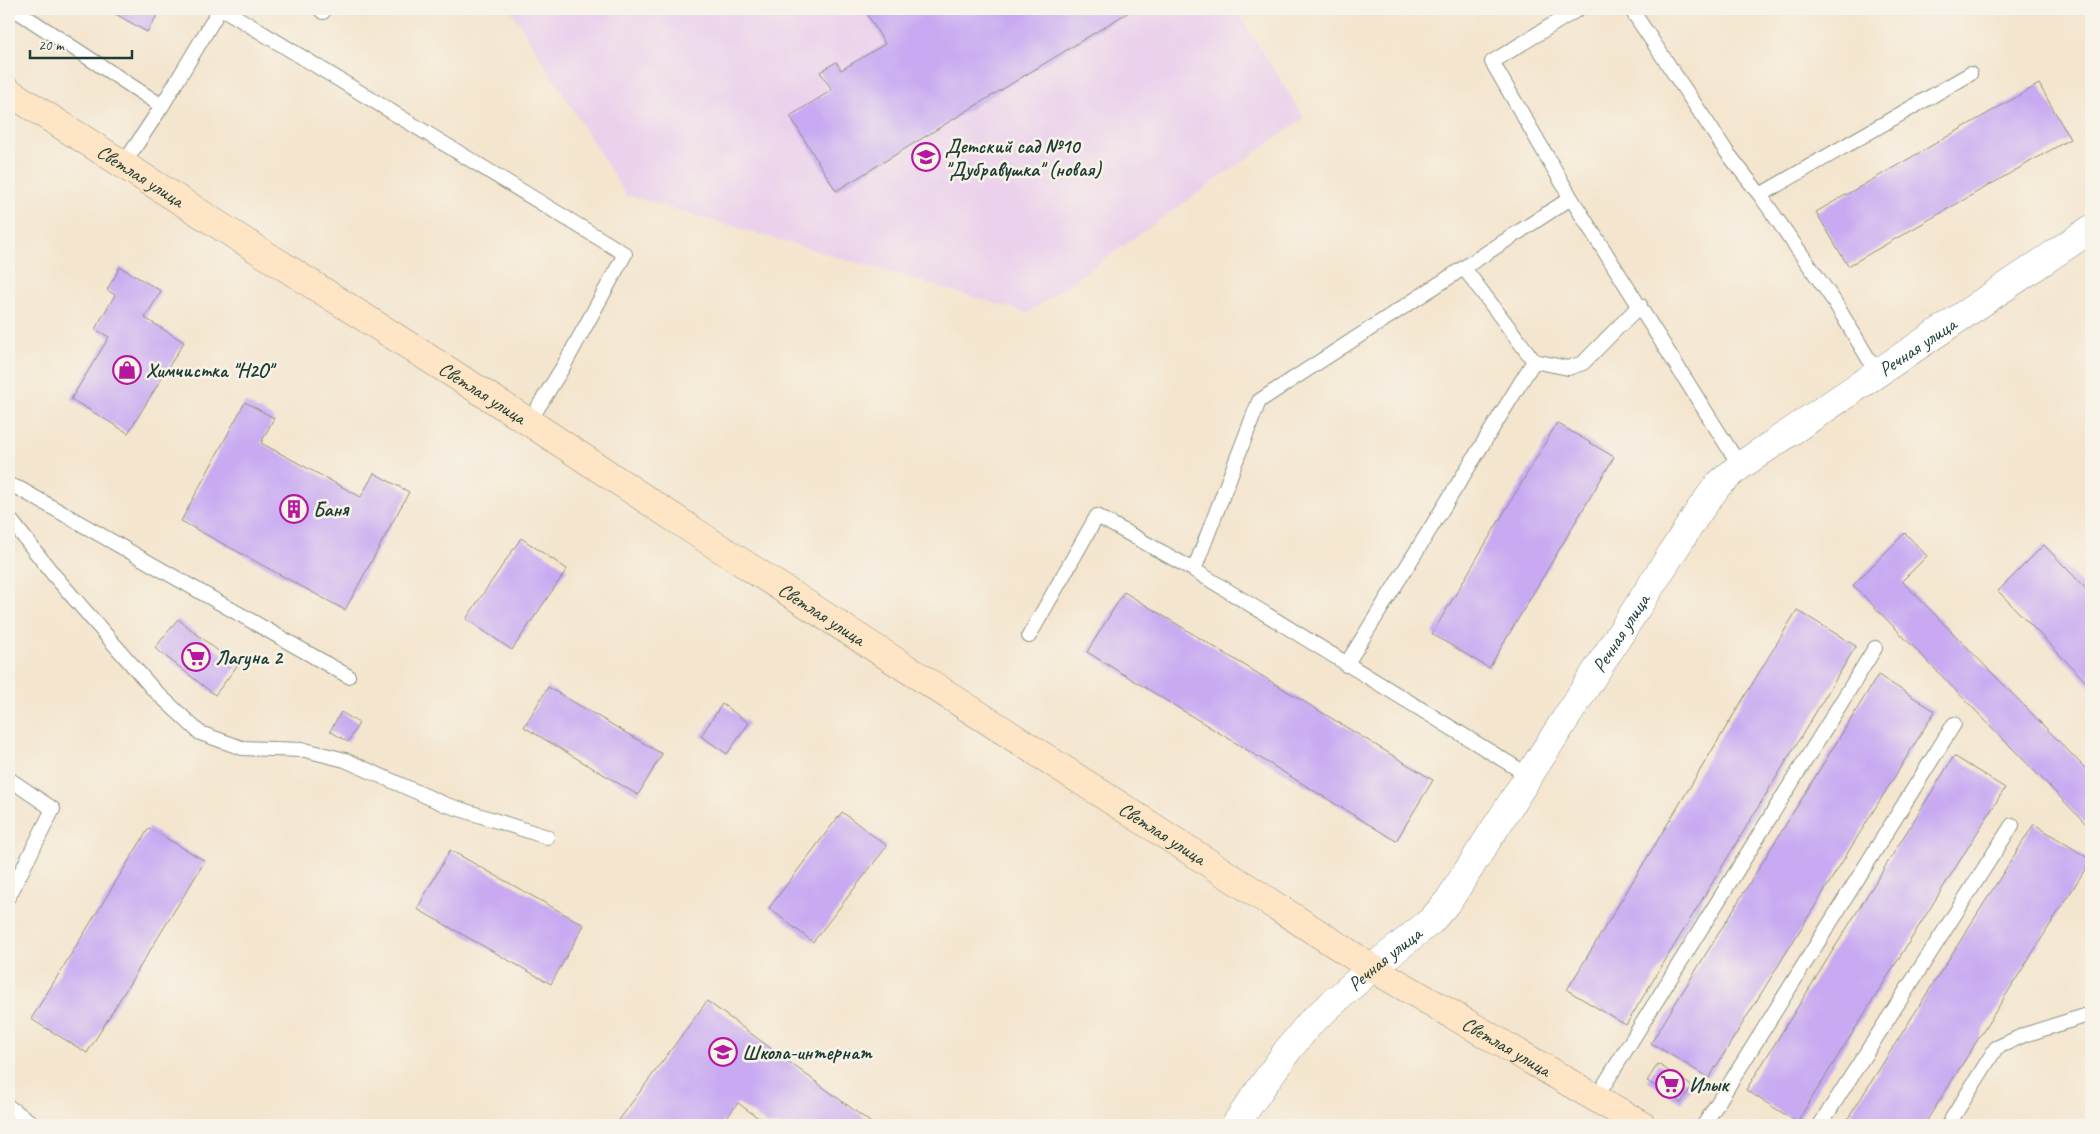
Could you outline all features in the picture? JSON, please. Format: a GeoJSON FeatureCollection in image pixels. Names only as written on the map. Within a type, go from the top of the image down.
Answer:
{"type":"FeatureCollection","features":[{"type":"Feature","properties":{"kind":"street","name":"Светлая улица"},"geometry":{"type":"LineString","coordinates":[[9,92],[529,422],[765,578],[1372,968],[1642,1125]]}},
{"type":"Feature","properties":{"kind":"street","name":"Речная улица"},"geometry":{"type":"LineString","coordinates":[[1235,1125],[1287,1051],[1310,1022],[1372,968],[1431,921],[1449,900],[1699,511],[1718,485],[1740,466],[2091,228]]}},
{"type":"Feature","properties":{"kind":"lane"},"geometry":{"type":"LineString","coordinates":[[14,9],[162,106]]}},
{"type":"Feature","properties":{"kind":"lane"},"geometry":{"type":"LineString","coordinates":[[123,166],[222,9],[626,254],[563,367],[529,422]]}},
{"type":"Feature","properties":{"kind":"lane"},"geometry":{"type":"LineString","coordinates":[[1578,9],[1492,62],[1572,198],[1740,466]]}},
{"type":"Feature","properties":{"kind":"lane"},"geometry":{"type":"LineString","coordinates":[[1631,9],[1726,151],[1760,195],[1834,301],[1877,373]]}},
{"type":"Feature","properties":{"kind":"lane"},"geometry":{"type":"LineString","coordinates":[[1760,195],[1970,74]]}},
{"type":"Feature","properties":{"kind":"lane"},"geometry":{"type":"LineString","coordinates":[[1194,570],[1259,401],[1572,198]]}},
{"type":"Feature","properties":{"kind":"lane"},"geometry":{"type":"LineString","coordinates":[[1464,268],[1534,361],[1568,368],[1583,363],[1640,305]]}},
{"type":"Feature","properties":{"kind":"lane"},"geometry":{"type":"LineString","coordinates":[[1346,665],[1534,361]]}},
{"type":"Feature","properties":{"kind":"lane"},"geometry":{"type":"LineString","coordinates":[[9,485],[20,489],[348,676]]}},
{"type":"Feature","properties":{"kind":"lane"},"geometry":{"type":"LineString","coordinates":[[1029,636],[1097,516],[1194,570],[1528,776]]}},
{"type":"Feature","properties":{"kind":"lane"},"geometry":{"type":"LineString","coordinates":[[9,518],[53,574],[153,689],[200,733],[242,748],[305,750],[345,760],[444,804],[547,837]]}},
{"type":"Feature","properties":{"kind":"lane"},"geometry":{"type":"LineString","coordinates":[[1596,1098],[1875,648]]}},
{"type":"Feature","properties":{"kind":"lane"},"geometry":{"type":"LineString","coordinates":[[1704,1125],[1954,724]]}},
{"type":"Feature","properties":{"kind":"lane"},"geometry":{"type":"LineString","coordinates":[[9,779],[53,809],[9,896]]}},
{"type":"Feature","properties":{"kind":"lane"},"geometry":{"type":"LineString","coordinates":[[1820,1125],[2012,825]]}},
{"type":"Feature","properties":{"kind":"lane"},"geometry":{"type":"LineString","coordinates":[[1948,1125],[1996,1048],[2024,1035],[2091,1014]]}},
{"type":"Feature","properties":{"kind":"lane"},"geometry":{"type":"LineString","coordinates":[[9,1106],[35,1125]]}},
{"type":"Feature","properties":{"kind":"shaded area","name":"Детский сад №10 \"Дубравушка\" (новая)"},"geometry":{"type":"Polygon","coordinates":[[[510,9],[1236,9],[1304,118],[1028,313],[626,195],[510,9]]]}},
{"type":"Feature","properties":{"kind":"building"},"geometry":{"type":"Polygon","coordinates":[[[107,9],[161,9],[147,32],[107,9]]]}},
{"type":"Feature","properties":{"kind":"building"},"geometry":{"type":"Polygon","coordinates":[[[864,9],[1132,10],[836,191],[790,116],[832,90],[820,72],[836,62],[841,70],[885,44],[864,9]]]}},
{"type":"Feature","properties":{"kind":"building"},"geometry":{"type":"Polygon","coordinates":[[[2039,84],[2070,139],[1848,266],[1816,212],[2039,84]]]}},
{"type":"Feature","properties":{"kind":"building","name":"Химчистка \"H2O\""},"geometry":{"type":"Polygon","coordinates":[[[120,267],[161,291],[145,318],[184,342],[128,433],[71,399],[109,337],[95,329],[115,295],[107,290],[120,267]]]}},
{"type":"Feature","properties":{"kind":"building","name":"Баня"},"geometry":{"type":"Polygon","coordinates":[[[245,402],[274,418],[261,443],[361,497],[374,473],[409,492],[345,610],[181,521],[245,402]]]}},
{"type":"Feature","properties":{"kind":"building"},"geometry":{"type":"Polygon","coordinates":[[[1557,423],[1614,457],[1489,668],[1432,634],[1557,423]]]}},
{"type":"Feature","properties":{"kind":"building"},"geometry":{"type":"Polygon","coordinates":[[[1905,533],[1927,556],[1902,581],[2091,774],[2091,829],[1853,585],[1905,533]]]}},
{"type":"Feature","properties":{"kind":"building"},"geometry":{"type":"Polygon","coordinates":[[[521,538],[567,569],[512,650],[466,619],[521,538]]]}},
{"type":"Feature","properties":{"kind":"building"},"geometry":{"type":"Polygon","coordinates":[[[2044,545],[2091,594],[2091,687],[1998,591],[2044,545]]]}},
{"type":"Feature","properties":{"kind":"building"},"geometry":{"type":"Polygon","coordinates":[[[1124,592],[1433,780],[1396,841],[1087,652],[1124,592]]]}},
{"type":"Feature","properties":{"kind":"building"},"geometry":{"type":"Polygon","coordinates":[[[1797,610],[1856,646],[1626,1025],[1567,990],[1797,610]]]}},
{"type":"Feature","properties":{"kind":"building","name":"Лагуна 2"},"geometry":{"type":"Polygon","coordinates":[[[178,619],[237,666],[215,695],[155,648],[178,619]]]}},
{"type":"Feature","properties":{"kind":"building"},"geometry":{"type":"Polygon","coordinates":[[[1878,675],[1935,711],[1709,1078],[1651,1043],[1878,675]]]}},
{"type":"Feature","properties":{"kind":"building"},"geometry":{"type":"Polygon","coordinates":[[[548,687],[662,754],[638,795],[524,727],[548,687]]]}},
{"type":"Feature","properties":{"kind":"building"},"geometry":{"type":"Polygon","coordinates":[[[722,704],[749,723],[727,754],[701,736],[722,704]]]}},
{"type":"Feature","properties":{"kind":"building"},"geometry":{"type":"Polygon","coordinates":[[[341,712],[359,723],[348,742],[330,731],[341,712]]]}},
{"type":"Feature","properties":{"kind":"building"},"geometry":{"type":"Polygon","coordinates":[[[1954,756],[2005,788],[1797,1122],[1746,1090],[1954,756]]]}},
{"type":"Feature","properties":{"kind":"building"},"geometry":{"type":"Polygon","coordinates":[[[842,812],[887,846],[813,942],[769,908],[842,812]]]}},
{"type":"Feature","properties":{"kind":"building"},"geometry":{"type":"Polygon","coordinates":[[[2034,824],[2091,860],[1924,1125],[1844,1125],[2034,824]]]}},
{"type":"Feature","properties":{"kind":"building"},"geometry":{"type":"Polygon","coordinates":[[[149,828],[205,861],[87,1053],[31,1019],[149,828]]]}},
{"type":"Feature","properties":{"kind":"building"},"geometry":{"type":"Polygon","coordinates":[[[450,850],[584,925],[551,984],[417,909],[450,850]]]}},
{"type":"Feature","properties":{"kind":"building","name":"Школа-интернат"},"geometry":{"type":"Polygon","coordinates":[[[707,1001],[874,1125],[768,1125],[738,1103],[721,1125],[625,1125],[619,1120],[707,1001]]]}},
{"type":"Feature","properties":{"kind":"building","name":"Илык"},"geometry":{"type":"Polygon","coordinates":[[[1658,1064],[1692,1086],[1681,1103],[1647,1081],[1658,1064]]]}},
{"type":"Feature","properties":{"kind":"place","name":"Детский сад №10 \"Дубравушка\" (новая)"},"geometry":{"type":"Point","coordinates":[926,157]}},
{"type":"Feature","properties":{"kind":"place","name":"Химчистка \"H2O\""},"geometry":{"type":"Point","coordinates":[127,370]}},
{"type":"Feature","properties":{"kind":"place","name":"Баня"},"geometry":{"type":"Point","coordinates":[294,509]}},
{"type":"Feature","properties":{"kind":"place","name":"Лагуна 2"},"geometry":{"type":"Point","coordinates":[196,657]}},
{"type":"Feature","properties":{"kind":"place","name":"Школа-интернат"},"geometry":{"type":"Point","coordinates":[723,1052]}},
{"type":"Feature","properties":{"kind":"place","name":"Илык"},"geometry":{"type":"Point","coordinates":[1670,1084]}}]}
